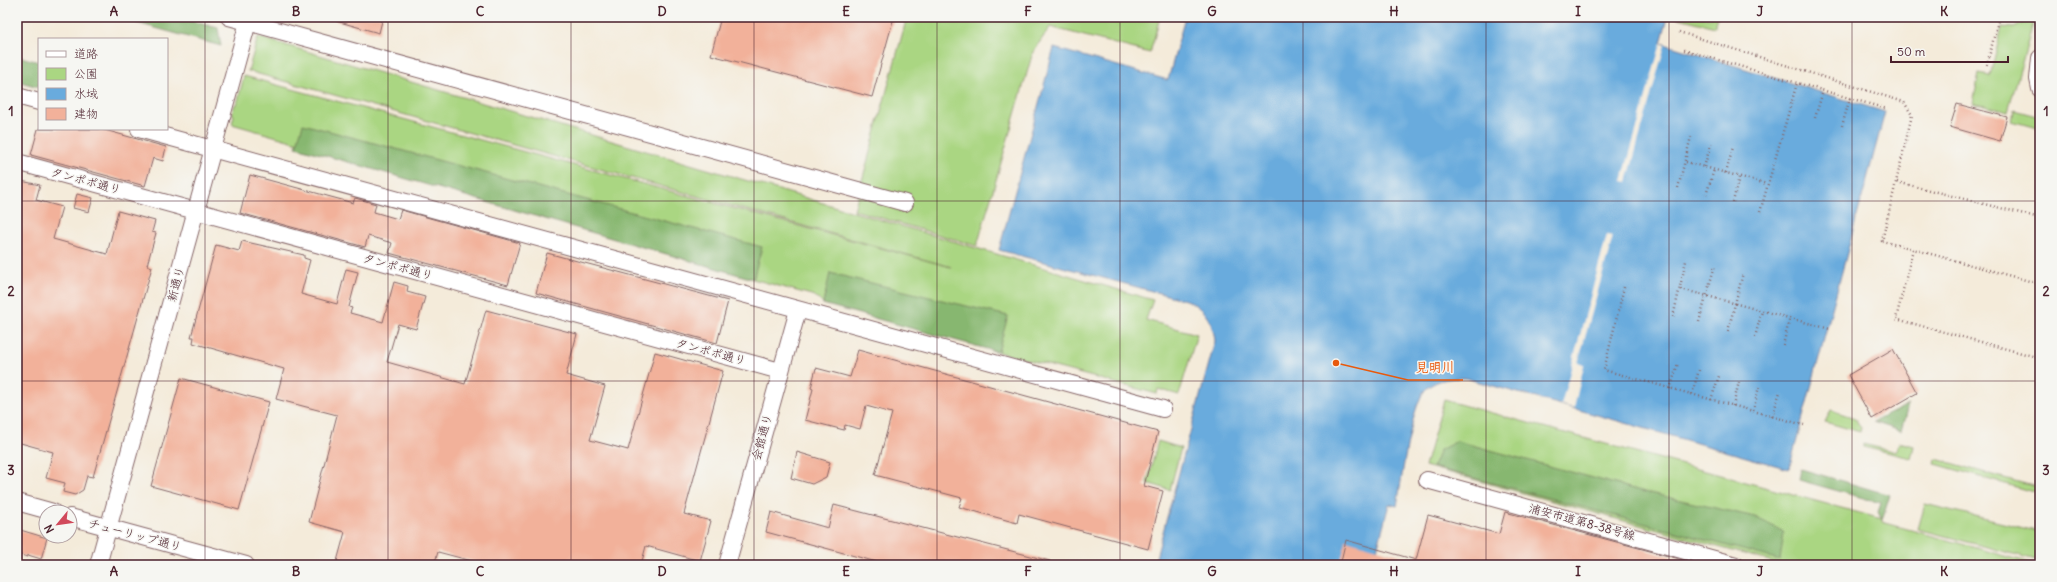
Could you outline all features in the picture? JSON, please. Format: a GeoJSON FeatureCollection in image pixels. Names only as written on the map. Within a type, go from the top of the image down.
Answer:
{"type":"FeatureCollection","features":[{"type":"Feature","properties":{"kind":"street"},"geometry":{"type":"LineString","coordinates":[[229,17],[905,203]]}},
{"type":"Feature","properties":{"kind":"street","name":"新通り"},"geometry":{"type":"LineString","coordinates":[[98,565],[197,212],[248,22]]}},
{"type":"Feature","properties":{"kind":"street"},"geometry":{"type":"LineString","coordinates":[[2040,58],[2038,78],[2040,89]]}},
{"type":"Feature","properties":{"kind":"street"},"geometry":{"type":"LineString","coordinates":[[17,96],[38,102]]}},
{"type":"Feature","properties":{"kind":"street"},"geometry":{"type":"LineString","coordinates":[[143,130],[1163,409]]}},
{"type":"Feature","properties":{"kind":"street","name":"タンポポ通り"},"geometry":{"type":"LineString","coordinates":[[17,162],[780,371]]}},
{"type":"Feature","properties":{"kind":"street","name":"会館通り"},"geometry":{"type":"LineString","coordinates":[[727,565],[798,310]]}},
{"type":"Feature","properties":{"kind":"street","name":"浦安市道第8-38号線"},"geometry":{"type":"LineString","coordinates":[[1427,480],[1736,565]]}},
{"type":"Feature","properties":{"kind":"street"},"geometry":{"type":"LineString","coordinates":[[17,502],[38,508]]}},
{"type":"Feature","properties":{"kind":"street","name":"チューリップ通り"},"geometry":{"type":"LineString","coordinates":[[78,519],[246,565]]}},
{"type":"Feature","properties":{"kind":"path"},"geometry":{"type":"LineString","coordinates":[[1987,65],[1999,17]]}},
{"type":"Feature","properties":{"kind":"path"},"geometry":{"type":"LineString","coordinates":[[1679,32],[1904,102],[1912,115],[1882,241],[2040,284]]}},
{"type":"Feature","properties":{"kind":"path"},"geometry":{"type":"LineString","coordinates":[[1684,50],[1888,109]]}},
{"type":"Feature","properties":{"kind":"path"},"geometry":{"type":"LineString","coordinates":[[1760,212],[1797,83]]}},
{"type":"Feature","properties":{"kind":"path"},"geometry":{"type":"LineString","coordinates":[[1815,118],[1823,91]]}},
{"type":"Feature","properties":{"kind":"path"},"geometry":{"type":"LineString","coordinates":[[1842,126],[1850,98]]}},
{"type":"Feature","properties":{"kind":"path"},"geometry":{"type":"LineString","coordinates":[[1678,188],[1686,162],[1691,137]]}},
{"type":"Feature","properties":{"kind":"path"},"geometry":{"type":"LineString","coordinates":[[1704,167],[1712,141]]}},
{"type":"Feature","properties":{"kind":"path"},"geometry":{"type":"LineString","coordinates":[[1726,173],[1733,147]]}},
{"type":"Feature","properties":{"kind":"path"},"geometry":{"type":"LineString","coordinates":[[1686,162],[1767,184]]}},
{"type":"Feature","properties":{"kind":"path"},"geometry":{"type":"LineString","coordinates":[[1706,196],[1714,170]]}},
{"type":"Feature","properties":{"kind":"path"},"geometry":{"type":"LineString","coordinates":[[1733,202],[1739,177]]}},
{"type":"Feature","properties":{"kind":"path"},"geometry":{"type":"LineString","coordinates":[[1897,182],[2040,218]]}},
{"type":"Feature","properties":{"kind":"path"},"geometry":{"type":"LineString","coordinates":[[1913,249],[1896,319],[2040,358]]}},
{"type":"Feature","properties":{"kind":"path"},"geometry":{"type":"LineString","coordinates":[[1673,317],[1686,261]]}},
{"type":"Feature","properties":{"kind":"path"},"geometry":{"type":"LineString","coordinates":[[1699,322],[1715,265]]}},
{"type":"Feature","properties":{"kind":"path"},"geometry":{"type":"LineString","coordinates":[[1728,331],[1743,273]]}},
{"type":"Feature","properties":{"kind":"path"},"geometry":{"type":"LineString","coordinates":[[1624,287],[1604,370],[1804,425]]}},
{"type":"Feature","properties":{"kind":"path"},"geometry":{"type":"LineString","coordinates":[[1680,288],[1830,329]]}},
{"type":"Feature","properties":{"kind":"path"},"geometry":{"type":"LineString","coordinates":[[1755,337],[1762,311]]}},
{"type":"Feature","properties":{"kind":"path"},"geometry":{"type":"LineString","coordinates":[[1783,345],[1790,318]]}},
{"type":"Feature","properties":{"kind":"path"},"geometry":{"type":"LineString","coordinates":[[1670,389],[1678,364]]}},
{"type":"Feature","properties":{"kind":"path"},"geometry":{"type":"LineString","coordinates":[[1692,394],[1699,370]]}},
{"type":"Feature","properties":{"kind":"path"},"geometry":{"type":"LineString","coordinates":[[1711,400],[1720,376]]}},
{"type":"Feature","properties":{"kind":"path"},"geometry":{"type":"LineString","coordinates":[[1733,406],[1739,382]]}},
{"type":"Feature","properties":{"kind":"path"},"geometry":{"type":"LineString","coordinates":[[1753,411],[1759,387]]}},
{"type":"Feature","properties":{"kind":"path"},"geometry":{"type":"LineString","coordinates":[[1772,417],[1780,392]]}},
{"type":"Feature","properties":{"kind":"green space"},"geometry":{"type":"Polygon","coordinates":[[[115,17],[176,17],[218,28],[221,46],[115,17]]]}},
{"type":"Feature","properties":{"kind":"green space"},"geometry":{"type":"Polygon","coordinates":[[[907,17],[1160,17],[1150,53],[1050,27],[1033,52],[977,246],[854,210],[907,17]]]}},
{"type":"Feature","properties":{"kind":"green space"},"geometry":{"type":"Polygon","coordinates":[[[1675,17],[1718,17],[1715,27],[1675,17]]]}},
{"type":"Feature","properties":{"kind":"green space"},"geometry":{"type":"Polygon","coordinates":[[[2035,17],[2008,112],[1973,103],[1979,74],[1990,76],[2002,27],[2014,28],[2035,17]]]}},
{"type":"Feature","properties":{"kind":"green space"},"geometry":{"type":"Polygon","coordinates":[[[258,37],[1153,300],[1146,320],[1197,334],[1179,395],[1158,389],[1157,394],[998,352],[1000,344],[825,294],[823,304],[815,296],[753,279],[755,274],[232,124],[234,115],[232,114],[235,104],[237,104],[244,76],[951,267],[248,71],[258,37]]]}},
{"type":"Feature","properties":{"kind":"green space"},"geometry":{"type":"Polygon","coordinates":[[[17,56],[38,62],[38,87],[17,81],[17,56]]]}},
{"type":"Feature","properties":{"kind":"green space"},"geometry":{"type":"Polygon","coordinates":[[[2014,110],[2040,117],[2040,129],[2012,121],[2014,110]]]}},
{"type":"Feature","properties":{"kind":"green space"},"geometry":{"type":"Polygon","coordinates":[[[303,124],[762,247],[753,279],[296,147],[303,124]]]}},
{"type":"Feature","properties":{"kind":"green space"},"geometry":{"type":"Polygon","coordinates":[[[830,273],[1008,316],[998,352],[823,304],[830,273]]]}},
{"type":"Feature","properties":{"kind":"green space"},"geometry":{"type":"Polygon","coordinates":[[[1444,400],[1882,519],[1882,522],[2038,565],[1784,565],[1425,466],[1444,400]]]}},
{"type":"Feature","properties":{"kind":"green space"},"geometry":{"type":"Polygon","coordinates":[[[1908,405],[1901,431],[1873,422],[1908,405]]]}},
{"type":"Feature","properties":{"kind":"green space"},"geometry":{"type":"Polygon","coordinates":[[[1831,410],[1855,418],[1861,428],[1860,432],[1825,422],[1831,410]]]}},
{"type":"Feature","properties":{"kind":"green space"},"geometry":{"type":"Polygon","coordinates":[[[1158,441],[1181,448],[1170,490],[1147,483],[1158,441]]]}},
{"type":"Feature","properties":{"kind":"green space"},"geometry":{"type":"Polygon","coordinates":[[[1457,441],[1641,491],[1755,517],[1784,532],[1780,560],[1433,467],[1440,450],[1457,441]]]}},
{"type":"Feature","properties":{"kind":"green space"},"geometry":{"type":"Polygon","coordinates":[[[1899,442],[1914,446],[1911,458],[1863,447],[1863,444],[1896,452],[1899,442]]]}},
{"type":"Feature","properties":{"kind":"green space"},"geometry":{"type":"Polygon","coordinates":[[[1936,459],[2040,488],[2040,494],[1935,464],[1936,459]]]}},
{"type":"Feature","properties":{"kind":"green space"},"geometry":{"type":"Polygon","coordinates":[[[1801,469],[1890,495],[1882,520],[1878,512],[1881,503],[1799,480],[1801,469]]]}},
{"type":"Feature","properties":{"kind":"green space"},"geometry":{"type":"Polygon","coordinates":[[[1925,504],[2040,532],[2040,561],[1918,529],[1925,504]]]}},
{"type":"Feature","properties":{"kind":"water"},"geometry":{"type":"Polygon","coordinates":[[[1185,17],[1668,17],[1661,43],[1885,112],[1789,469],[1465,378],[1450,379],[1431,385],[1422,395],[1412,424],[1397,506],[1389,504],[1373,565],[1154,565],[1215,341],[1210,322],[1200,308],[1189,301],[999,250],[1054,48],[1168,80],[1185,17]]]}},
{"type":"Feature","properties":{"kind":"pier"},"geometry":{"type":"Polygon","coordinates":[[[1661,43],[1665,45],[1627,182],[1622,181],[1661,43]]]}},
{"type":"Feature","properties":{"kind":"pier"},"geometry":{"type":"Polygon","coordinates":[[[1607,235],[1613,236],[1578,363],[1584,365],[1574,408],[1561,405],[1607,235]]]}},
{"type":"Feature","properties":{"kind":"building"},"geometry":{"type":"Polygon","coordinates":[[[336,17],[383,17],[379,33],[336,21],[336,17]]]}},
{"type":"Feature","properties":{"kind":"building"},"geometry":{"type":"Polygon","coordinates":[[[721,17],[894,17],[872,97],[711,55],[721,17]]]}},
{"type":"Feature","properties":{"kind":"building"},"geometry":{"type":"Polygon","coordinates":[[[1957,104],[2007,117],[2000,141],[1950,127],[1957,104]]]}},
{"type":"Feature","properties":{"kind":"building"},"geometry":{"type":"Polygon","coordinates":[[[38,129],[105,130],[166,147],[163,161],[153,158],[145,186],[31,155],[38,129]]]}},
{"type":"Feature","properties":{"kind":"building"},"geometry":{"type":"Polygon","coordinates":[[[250,175],[353,203],[355,198],[376,204],[374,212],[398,219],[401,210],[520,243],[508,285],[389,253],[392,243],[368,236],[365,247],[240,213],[250,175]]]}},
{"type":"Feature","properties":{"kind":"building"},"geometry":{"type":"Polygon","coordinates":[[[21,181],[40,185],[36,200],[62,207],[53,239],[107,254],[118,211],[155,221],[152,232],[156,233],[147,265],[152,267],[93,477],[87,476],[83,490],[75,495],[63,492],[65,483],[46,478],[53,452],[17,442],[17,193],[21,181]]]}},
{"type":"Feature","properties":{"kind":"building"},"geometry":{"type":"Polygon","coordinates":[[[77,194],[93,198],[89,212],[73,208],[77,194]]]}},
{"type":"Feature","properties":{"kind":"building"},"geometry":{"type":"Polygon","coordinates":[[[242,241],[304,255],[304,258],[310,260],[301,294],[337,304],[346,269],[358,272],[349,307],[352,308],[350,313],[383,322],[394,282],[408,286],[407,292],[425,297],[416,329],[398,324],[387,362],[465,384],[486,310],[577,334],[566,375],[605,386],[590,440],[628,450],[655,352],[723,371],[684,514],[711,521],[700,561],[646,546],[641,565],[487,565],[438,552],[434,565],[336,565],[345,532],[309,522],[337,415],[276,399],[284,369],[193,343],[194,337],[191,337],[216,245],[239,251],[242,241]]]}},
{"type":"Feature","properties":{"kind":"building"},"geometry":{"type":"Polygon","coordinates":[[[547,253],[728,301],[717,343],[536,293],[547,253]]]}},
{"type":"Feature","properties":{"kind":"building"},"geometry":{"type":"Polygon","coordinates":[[[1893,349],[1917,393],[1872,419],[1848,375],[1893,349]]]}},
{"type":"Feature","properties":{"kind":"building"},"geometry":{"type":"Polygon","coordinates":[[[858,350],[1158,432],[1144,486],[1163,491],[1148,549],[1019,514],[1017,523],[959,507],[962,498],[875,475],[892,413],[866,406],[860,429],[845,425],[844,430],[805,420],[813,389],[811,388],[816,368],[850,377],[858,350]]]}},
{"type":"Feature","properties":{"kind":"building"},"geometry":{"type":"Polygon","coordinates":[[[181,378],[269,402],[239,510],[151,486],[181,378]]]}},
{"type":"Feature","properties":{"kind":"building"},"geometry":{"type":"Polygon","coordinates":[[[797,452],[830,462],[826,477],[812,484],[791,478],[797,452]]]}},
{"type":"Feature","properties":{"kind":"building"},"geometry":{"type":"Polygon","coordinates":[[[834,505],[1050,561],[1049,565],[888,565],[766,532],[771,512],[828,528],[834,505]]]}},
{"type":"Feature","properties":{"kind":"building"},"geometry":{"type":"Polygon","coordinates":[[[1505,512],[1687,561],[1686,565],[1340,565],[1346,540],[1416,560],[1428,515],[1499,534],[1505,512]]]}},
{"type":"Feature","properties":{"kind":"building"},"geometry":{"type":"Polygon","coordinates":[[[17,529],[38,535],[38,544],[45,544],[41,559],[28,555],[28,557],[17,554],[17,529]]]}},
{"type":"Feature","properties":{"kind":"place","name":"見明川"},"geometry":{"type":"Point","coordinates":[1336,363]}}]}
